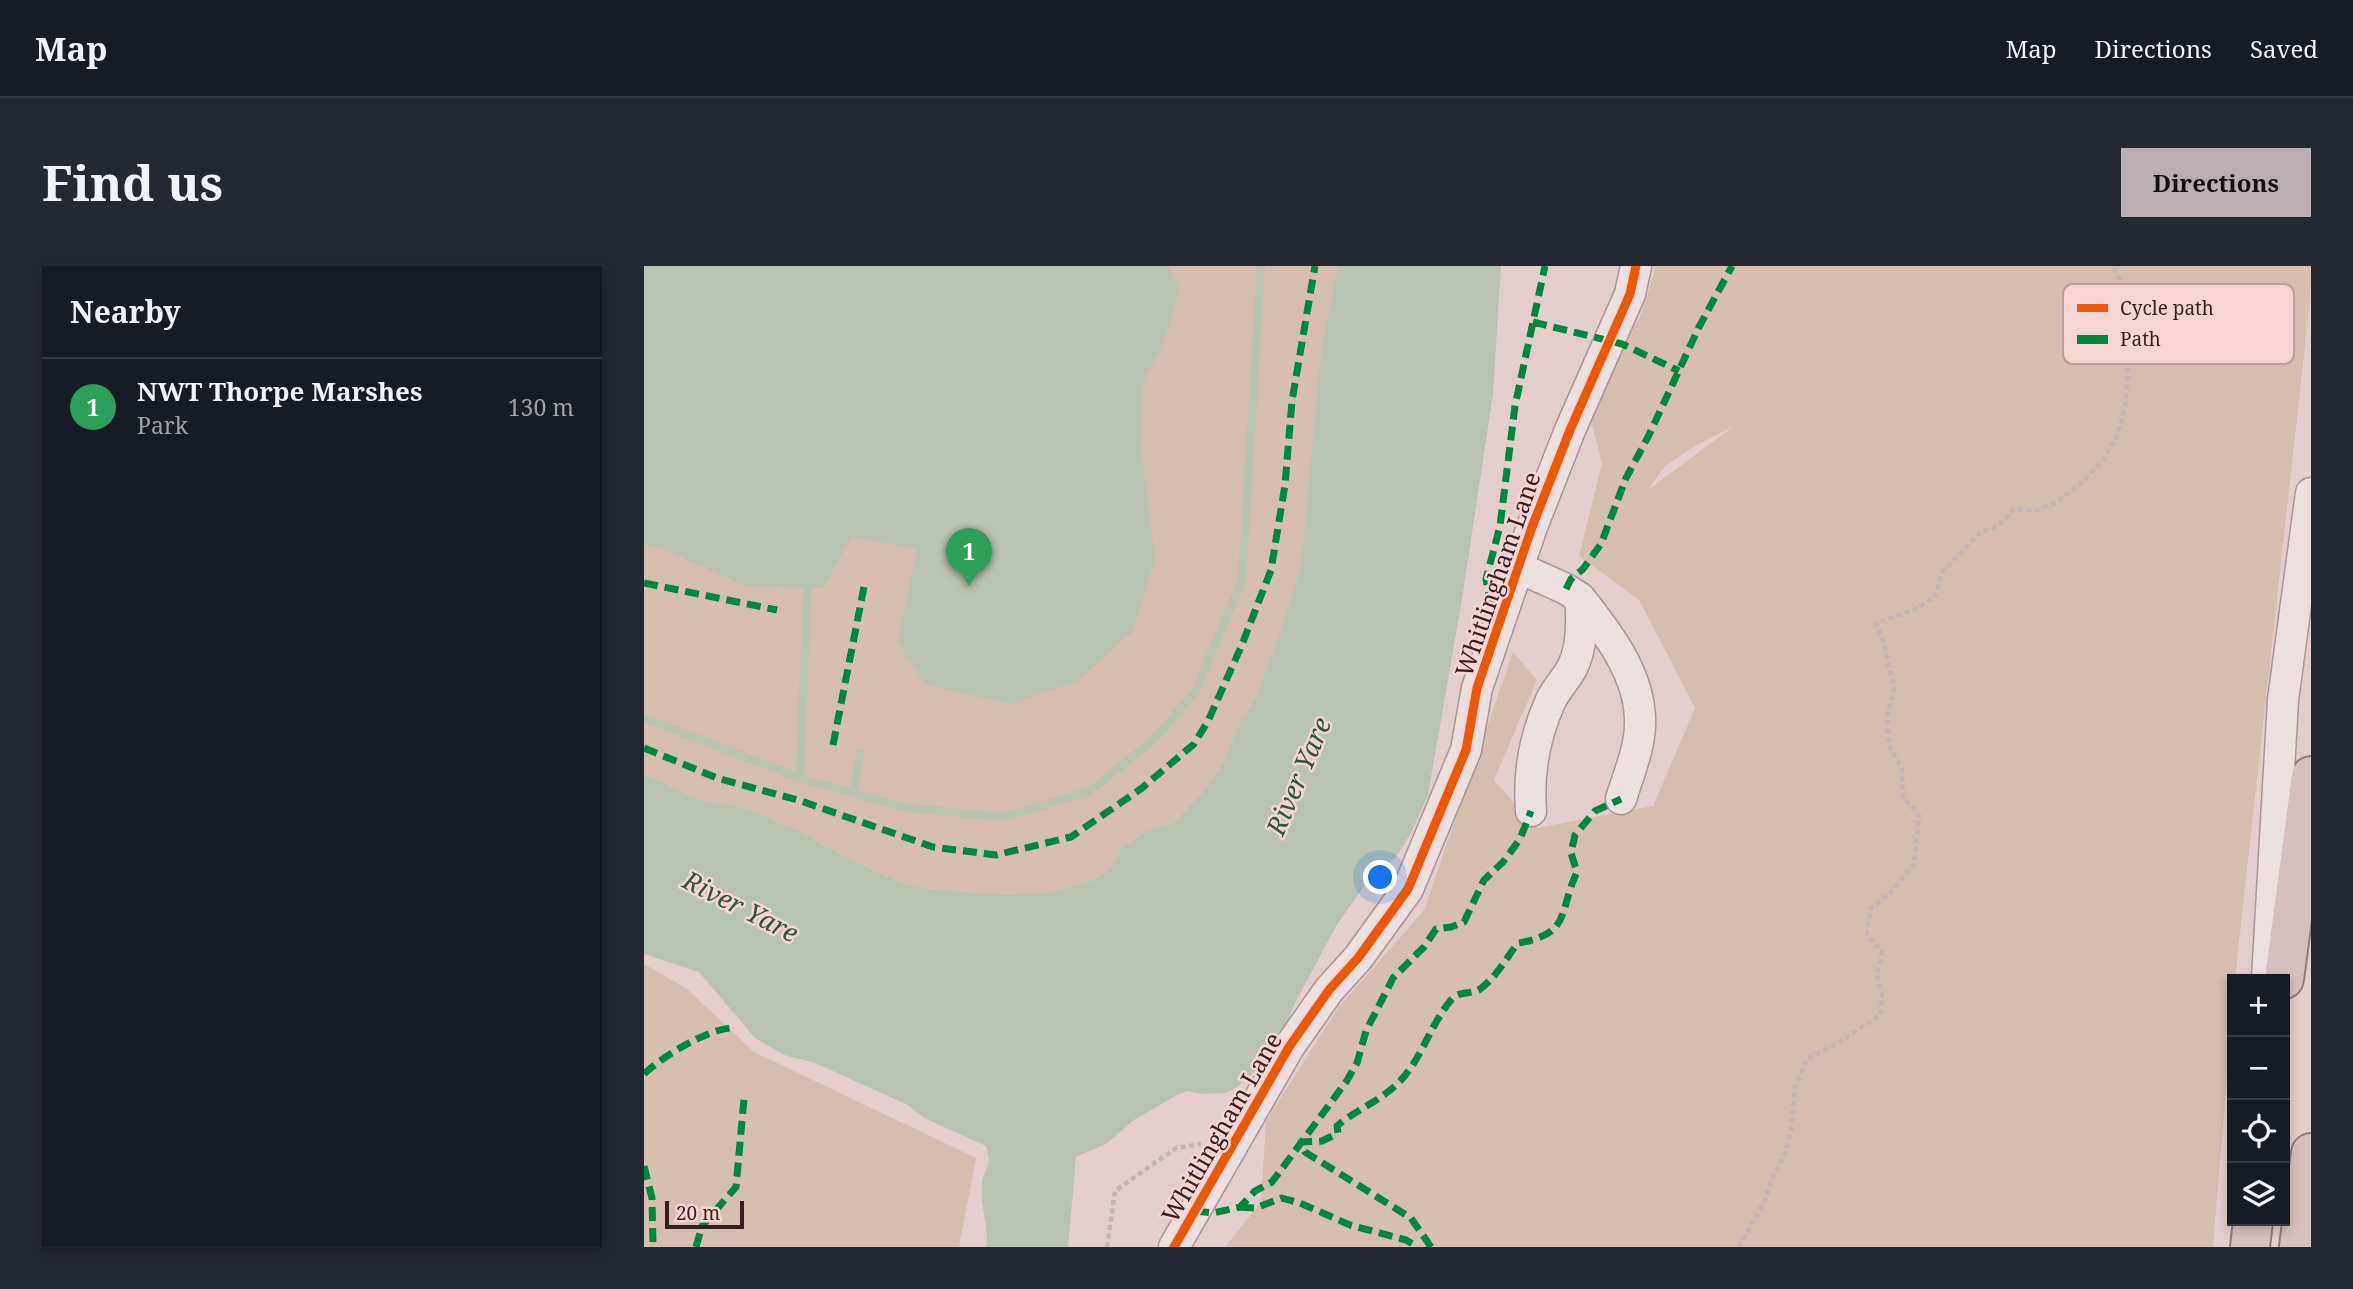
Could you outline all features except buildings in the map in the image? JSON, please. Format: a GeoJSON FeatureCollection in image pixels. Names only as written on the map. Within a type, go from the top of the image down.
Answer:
{"type":"FeatureCollection","features":[{"type":"Feature","properties":{"kind":"highway"},"geometry":{"type":"LineString","coordinates":[[2285,974],[2311,776]]}},
{"type":"Feature","properties":{"kind":"highway"},"geometry":{"type":"LineString","coordinates":[[2299,1247],[2311,1153]]}},
{"type":"Feature","properties":{"kind":"highway"},"geometry":{"type":"LineString","coordinates":[[2250,1247],[2252,1226]]}},
{"type":"Feature","properties":{"kind":"street","name":"Whitlingham Lane"},"geometry":{"type":"LineString","coordinates":[[1174,1247],[1289,1047],[1329,990],[1358,958],[1408,889],[1466,750],[1477,688],[1517,567],[1570,430],[1630,294],[1636,266]]}},
{"type":"Feature","properties":{"kind":"street"},"geometry":{"type":"LineString","coordinates":[[2267,974],[2283,700],[2311,493]]}},
{"type":"Feature","properties":{"kind":"street"},"geometry":{"type":"LineString","coordinates":[[1517,567],[1580,598],[1609,635],[1631,677],[1640,718],[1634,758],[1621,799]]}},
{"type":"Feature","properties":{"kind":"street"},"geometry":{"type":"LineString","coordinates":[[1531,811],[1529,785],[1536,741],[1552,698],[1574,666],[1583,623],[1580,598]]}},
{"type":"Feature","properties":{"kind":"path"},"geometry":{"type":"LineString","coordinates":[[2113,266],[2122,284]]}},
{"type":"Feature","properties":{"kind":"path"},"geometry":{"type":"LineString","coordinates":[[1739,1247],[1766,1198],[1784,1156],[1791,1132],[1795,1087],[1807,1059],[1833,1046],[1880,1015],[1882,996],[1877,976],[1882,953],[1867,933],[1871,908],[1889,893],[1914,864],[1919,815],[1903,797],[1902,769],[1889,745],[1887,717],[1894,688],[1883,639],[1876,623],[1914,610],[1935,597],[1942,572],[1981,532],[1998,526],[2014,509],[2036,510],[2057,502],[2102,462],[2118,434],[2125,406],[2126,364]]}},
{"type":"Feature","properties":{"kind":"path"},"geometry":{"type":"LineString","coordinates":[[1107,1247],[1115,1191],[1176,1148],[1237,1139]]}},
{"type":"Feature","properties":{"kind":"shaded area"},"geometry":{"type":"Polygon","coordinates":[[[644,266],[1338,266],[1321,349],[1301,566],[1257,695],[1238,727],[1222,764],[1203,792],[1173,823],[1146,831],[1122,847],[1110,869],[1091,881],[1047,893],[985,894],[909,886],[855,862],[797,830],[747,809],[700,800],[644,774],[644,266]]]}},
{"type":"Feature","properties":{"kind":"shaded area"},"geometry":{"type":"Polygon","coordinates":[[[1656,266],[2311,266],[2311,291],[2236,974],[2227,974],[2227,1078],[2213,1247],[1225,1247],[1261,1202],[1266,1121],[1338,1008],[1424,910],[1513,652],[1537,680],[1494,780],[1537,828],[1653,806],[1695,708],[1639,600],[1579,556],[1602,463],[1591,421],[1614,366],[1642,312],[1656,266]],[[1734,426],[1695,446],[1665,466],[1648,490],[1734,426]]]}},
{"type":"Feature","properties":{"kind":"shaded area"},"geometry":{"type":"Polygon","coordinates":[[[644,964],[687,989],[754,1052],[976,1158],[959,1247],[644,1247],[644,964]]]}},
{"type":"Feature","properties":{"kind":"water"},"geometry":{"type":"Polygon","coordinates":[[[644,266],[1168,266],[1179,289],[1165,339],[1143,383],[1141,450],[1155,559],[1133,631],[1079,680],[1010,704],[925,684],[898,642],[917,549],[851,537],[823,588],[745,586],[661,548],[644,544],[644,266]]]}},
{"type":"Feature","properties":{"kind":"water","name":"River Yare"},"geometry":{"type":"Polygon","coordinates":[[[1338,266],[1501,266],[1493,394],[1462,599],[1428,795],[1411,833],[1396,857],[1362,889],[1336,926],[1267,1060],[1236,1088],[1225,1093],[1202,1094],[1188,1091],[1177,1095],[1134,1120],[1106,1144],[1076,1157],[1068,1247],[986,1247],[987,1231],[981,1192],[988,1163],[986,1146],[924,1118],[908,1105],[815,1063],[784,1055],[755,1038],[699,972],[644,954],[644,774],[700,800],[747,809],[797,830],[855,862],[909,886],[985,894],[1047,893],[1091,881],[1110,869],[1122,847],[1146,831],[1173,823],[1203,792],[1222,764],[1238,727],[1257,695],[1301,566],[1321,349],[1338,266]]]}},
{"type":"Feature","properties":{"kind":"waterway"},"geometry":{"type":"LineString","coordinates":[[807,588],[800,778],[907,808],[1004,817],[1090,791],[1152,741],[1195,692],[1242,580],[1261,266]]}},
{"type":"Feature","properties":{"kind":"waterway"},"geometry":{"type":"LineString","coordinates":[[644,718],[800,778]]}},
{"type":"Feature","properties":{"kind":"waterway"},"geometry":{"type":"LineString","coordinates":[[853,793],[861,753]]}},
{"type":"Feature","properties":{"kind":"marked path"},"geometry":{"type":"LineString","coordinates":[[644,748],[717,778],[801,801],[933,847],[996,855],[1071,837],[1142,788],[1194,744],[1208,721],[1271,570],[1285,485],[1292,401],[1315,266]]}},
{"type":"Feature","properties":{"kind":"marked path"},"geometry":{"type":"LineString","coordinates":[[1495,626],[1486,579],[1500,526],[1515,406],[1545,266]]}},
{"type":"Feature","properties":{"kind":"marked path"},"geometry":{"type":"LineString","coordinates":[[1566,589],[1571,579],[1583,569],[1601,544],[1626,478],[1699,327],[1732,266]]}},
{"type":"Feature","properties":{"kind":"marked path"},"geometry":{"type":"LineString","coordinates":[[1533,322],[1622,344],[1679,371]]}},
{"type":"Feature","properties":{"kind":"marked path"},"geometry":{"type":"LineString","coordinates":[[644,583],[777,610]]}},
{"type":"Feature","properties":{"kind":"marked path"},"geometry":{"type":"LineString","coordinates":[[833,745],[864,587]]}},
{"type":"Feature","properties":{"kind":"marked path"},"geometry":{"type":"LineString","coordinates":[[1431,1247],[1411,1218],[1305,1152],[1301,1142],[1322,1141],[1338,1133],[1337,1126],[1392,1088],[1414,1063],[1437,1020],[1454,997],[1476,991],[1486,984],[1518,943],[1547,934],[1555,927],[1561,919],[1577,872],[1571,853],[1575,835],[1595,811],[1621,799]]}},
{"type":"Feature","properties":{"kind":"marked path"},"geometry":{"type":"LineString","coordinates":[[1195,1211],[1213,1213],[1240,1207],[1255,1191],[1272,1182],[1346,1082],[1357,1063],[1366,1031],[1393,978],[1424,947],[1436,929],[1464,922],[1484,880],[1503,862],[1520,839],[1531,811]]}},
{"type":"Feature","properties":{"kind":"marked path"},"geometry":{"type":"LineString","coordinates":[[644,1074],[685,1045],[731,1028]]}},
{"type":"Feature","properties":{"kind":"marked path"},"geometry":{"type":"LineString","coordinates":[[696,1247],[702,1226],[736,1187],[744,1099]]}},
{"type":"Feature","properties":{"kind":"marked path"},"geometry":{"type":"LineString","coordinates":[[644,1166],[652,1198],[653,1247]]}},
{"type":"Feature","properties":{"kind":"marked path"},"geometry":{"type":"LineString","coordinates":[[1240,1207],[1255,1208],[1282,1198],[1350,1225],[1406,1240],[1418,1247]]}},
{"type":"Feature","properties":{"kind":"cycle path"},"geometry":{"type":"LineString","coordinates":[[1174,1247],[1289,1047],[1329,990],[1358,958],[1408,889],[1466,750],[1477,688],[1532,527],[1570,430],[1630,294],[1636,266]]}},
{"type":"Feature","properties":{"kind":"place","name":"NWT Thorpe Marshes"},"geometry":{"type":"Point","coordinates":[969,586]}}]}
